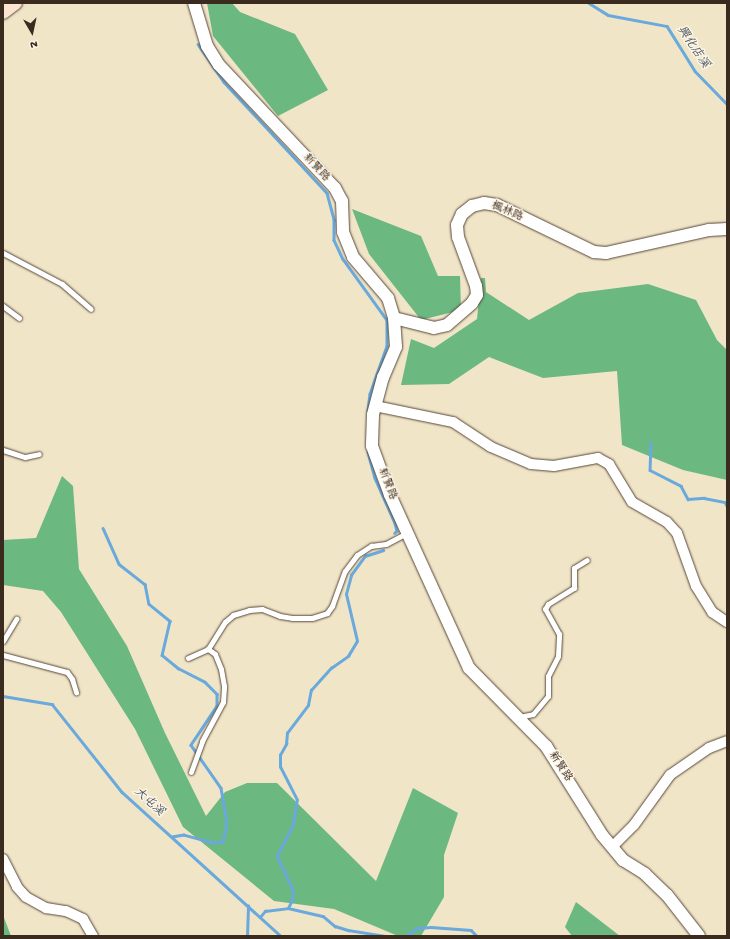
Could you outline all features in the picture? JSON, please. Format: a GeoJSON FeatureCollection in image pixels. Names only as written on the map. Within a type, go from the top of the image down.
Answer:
{"type":"FeatureCollection","features":[{"type":"Feature","properties":{"kind":"main road"},"geometry":{"type":"LineString","coordinates":[[3,12],[15,3]]}},
{"type":"Feature","properties":{"kind":"street","name":"新賢路"},"geometry":{"type":"LineString","coordinates":[[194,3],[207,46],[219,65],[335,188],[342,201],[343,232],[353,257],[388,298],[394,318],[396,347],[382,377],[375,406],[372,446],[407,533],[468,668],[546,746],[612,848],[623,860],[645,874],[667,895],[699,936]]}},
{"type":"Feature","properties":{"kind":"street","name":"楓林路"},"geometry":{"type":"LineString","coordinates":[[394,318],[434,328],[447,325],[472,303],[477,295],[476,286],[458,237],[457,225],[462,214],[472,206],[484,203],[497,205],[594,252],[606,253],[709,230],[727,229]]}},
{"type":"Feature","properties":{"kind":"street"},"geometry":{"type":"LineString","coordinates":[[375,406],[453,422],[491,447],[531,464],[554,466],[598,458],[609,464],[632,502],[667,522],[677,533],[696,586],[712,612],[727,622]]}},
{"type":"Feature","properties":{"kind":"street"},"geometry":{"type":"LineString","coordinates":[[612,848],[634,825],[670,776],[709,748],[727,742]]}},
{"type":"Feature","properties":{"kind":"street"},"geometry":{"type":"LineString","coordinates":[[3,859],[17,887],[26,897],[46,908],[66,911],[83,919],[93,936]]}},
{"type":"Feature","properties":{"kind":"lane"},"geometry":{"type":"LineString","coordinates":[[3,254],[62,284],[91,309]]}},
{"type":"Feature","properties":{"kind":"lane"},"geometry":{"type":"LineString","coordinates":[[3,306],[19,318]]}},
{"type":"Feature","properties":{"kind":"lane"},"geometry":{"type":"LineString","coordinates":[[3,450],[25,457],[39,454]]}},
{"type":"Feature","properties":{"kind":"lane"},"geometry":{"type":"LineString","coordinates":[[188,658],[208,649],[225,622],[233,615],[250,610],[262,609],[280,616],[292,618],[312,618],[327,613],[332,606],[346,571],[357,555],[370,546],[386,544],[407,533]]}},
{"type":"Feature","properties":{"kind":"lane"},"geometry":{"type":"LineString","coordinates":[[518,717],[533,714],[548,696],[548,676],[558,656],[560,644],[559,634],[545,609],[548,604],[574,588],[574,568],[587,560]]}},
{"type":"Feature","properties":{"kind":"lane"},"geometry":{"type":"LineString","coordinates":[[3,641],[16,619]]}},
{"type":"Feature","properties":{"kind":"lane"},"geometry":{"type":"LineString","coordinates":[[191,772],[202,741],[223,702],[224,686],[221,669],[215,654],[208,649]]}},
{"type":"Feature","properties":{"kind":"lane"},"geometry":{"type":"LineString","coordinates":[[3,655],[67,672],[76,692]]}},
{"type":"Feature","properties":{"kind":"green space"},"geometry":{"type":"Polygon","coordinates":[[[207,3],[232,3],[240,12],[295,34],[328,90],[278,116],[213,36],[207,3]]]}},
{"type":"Feature","properties":{"kind":"green space"},"geometry":{"type":"Polygon","coordinates":[[[352,209],[421,236],[438,276],[460,276],[461,310],[421,320],[369,254],[352,209]]]}},
{"type":"Feature","properties":{"kind":"green space"},"geometry":{"type":"Polygon","coordinates":[[[481,278],[485,278],[486,292],[529,320],[578,293],[648,284],[696,300],[717,340],[727,350],[727,480],[683,470],[622,445],[617,371],[543,378],[489,357],[449,384],[401,385],[411,339],[434,348],[477,319],[481,278]]]}},
{"type":"Feature","properties":{"kind":"green space"},"geometry":{"type":"Polygon","coordinates":[[[62,476],[73,486],[79,569],[127,646],[165,733],[206,816],[225,792],[247,783],[277,783],[376,881],[413,788],[458,813],[444,855],[444,897],[421,936],[398,936],[334,909],[274,901],[183,827],[135,729],[61,612],[43,591],[3,585],[3,540],[36,538],[62,476]]]}},
{"type":"Feature","properties":{"kind":"green space"},"geometry":{"type":"Polygon","coordinates":[[[576,902],[620,936],[572,936],[565,927],[576,902]]]}},
{"type":"Feature","properties":{"kind":"green space"},"geometry":{"type":"Polygon","coordinates":[[[3,915],[11,936],[3,936],[3,915]]]}},
{"type":"Feature","properties":{"kind":"waterway","name":"興化店溪"},"geometry":{"type":"LineString","coordinates":[[589,3],[608,15],[667,26],[695,71],[727,104]]}},
{"type":"Feature","properties":{"kind":"waterway"},"geometry":{"type":"LineString","coordinates":[[198,44],[224,82],[327,193],[334,220],[334,240],[343,259],[387,320],[387,346],[370,394],[368,411]]}},
{"type":"Feature","properties":{"kind":"waterway"},"geometry":{"type":"LineString","coordinates":[[651,443],[650,470],[681,486],[688,499],[704,498],[725,502],[727,506]]}},
{"type":"Feature","properties":{"kind":"waterway"},"geometry":{"type":"LineString","coordinates":[[368,452],[375,478],[395,523],[397,531],[395,533]]}},
{"type":"Feature","properties":{"kind":"waterway"},"geometry":{"type":"LineString","coordinates":[[103,528],[119,564],[145,584],[149,604],[170,621],[162,655],[178,668],[205,682],[217,694],[217,706],[191,745],[221,788],[227,822],[223,842],[213,843],[184,835],[172,837]]}},
{"type":"Feature","properties":{"kind":"waterway"},"geometry":{"type":"LineString","coordinates":[[260,917],[265,911],[288,908],[292,900],[293,891],[277,856],[293,824],[297,800],[280,767],[280,755],[286,744],[287,733],[308,705],[311,690],[331,668],[348,656],[357,641],[346,594],[351,575],[365,556],[383,550]]}},
{"type":"Feature","properties":{"kind":"waterway","name":"大屯溪"},"geometry":{"type":"LineString","coordinates":[[3,696],[52,704],[122,792],[281,936]]}},
{"type":"Feature","properties":{"kind":"waterway"},"geometry":{"type":"LineString","coordinates":[[247,936],[248,906]]}},
{"type":"Feature","properties":{"kind":"waterway"},"geometry":{"type":"LineString","coordinates":[[288,908],[323,916],[335,926],[348,930],[385,936]]}},
{"type":"Feature","properties":{"kind":"waterway"},"geometry":{"type":"LineString","coordinates":[[406,936],[417,928],[431,927],[471,930],[477,936]]}}]}
